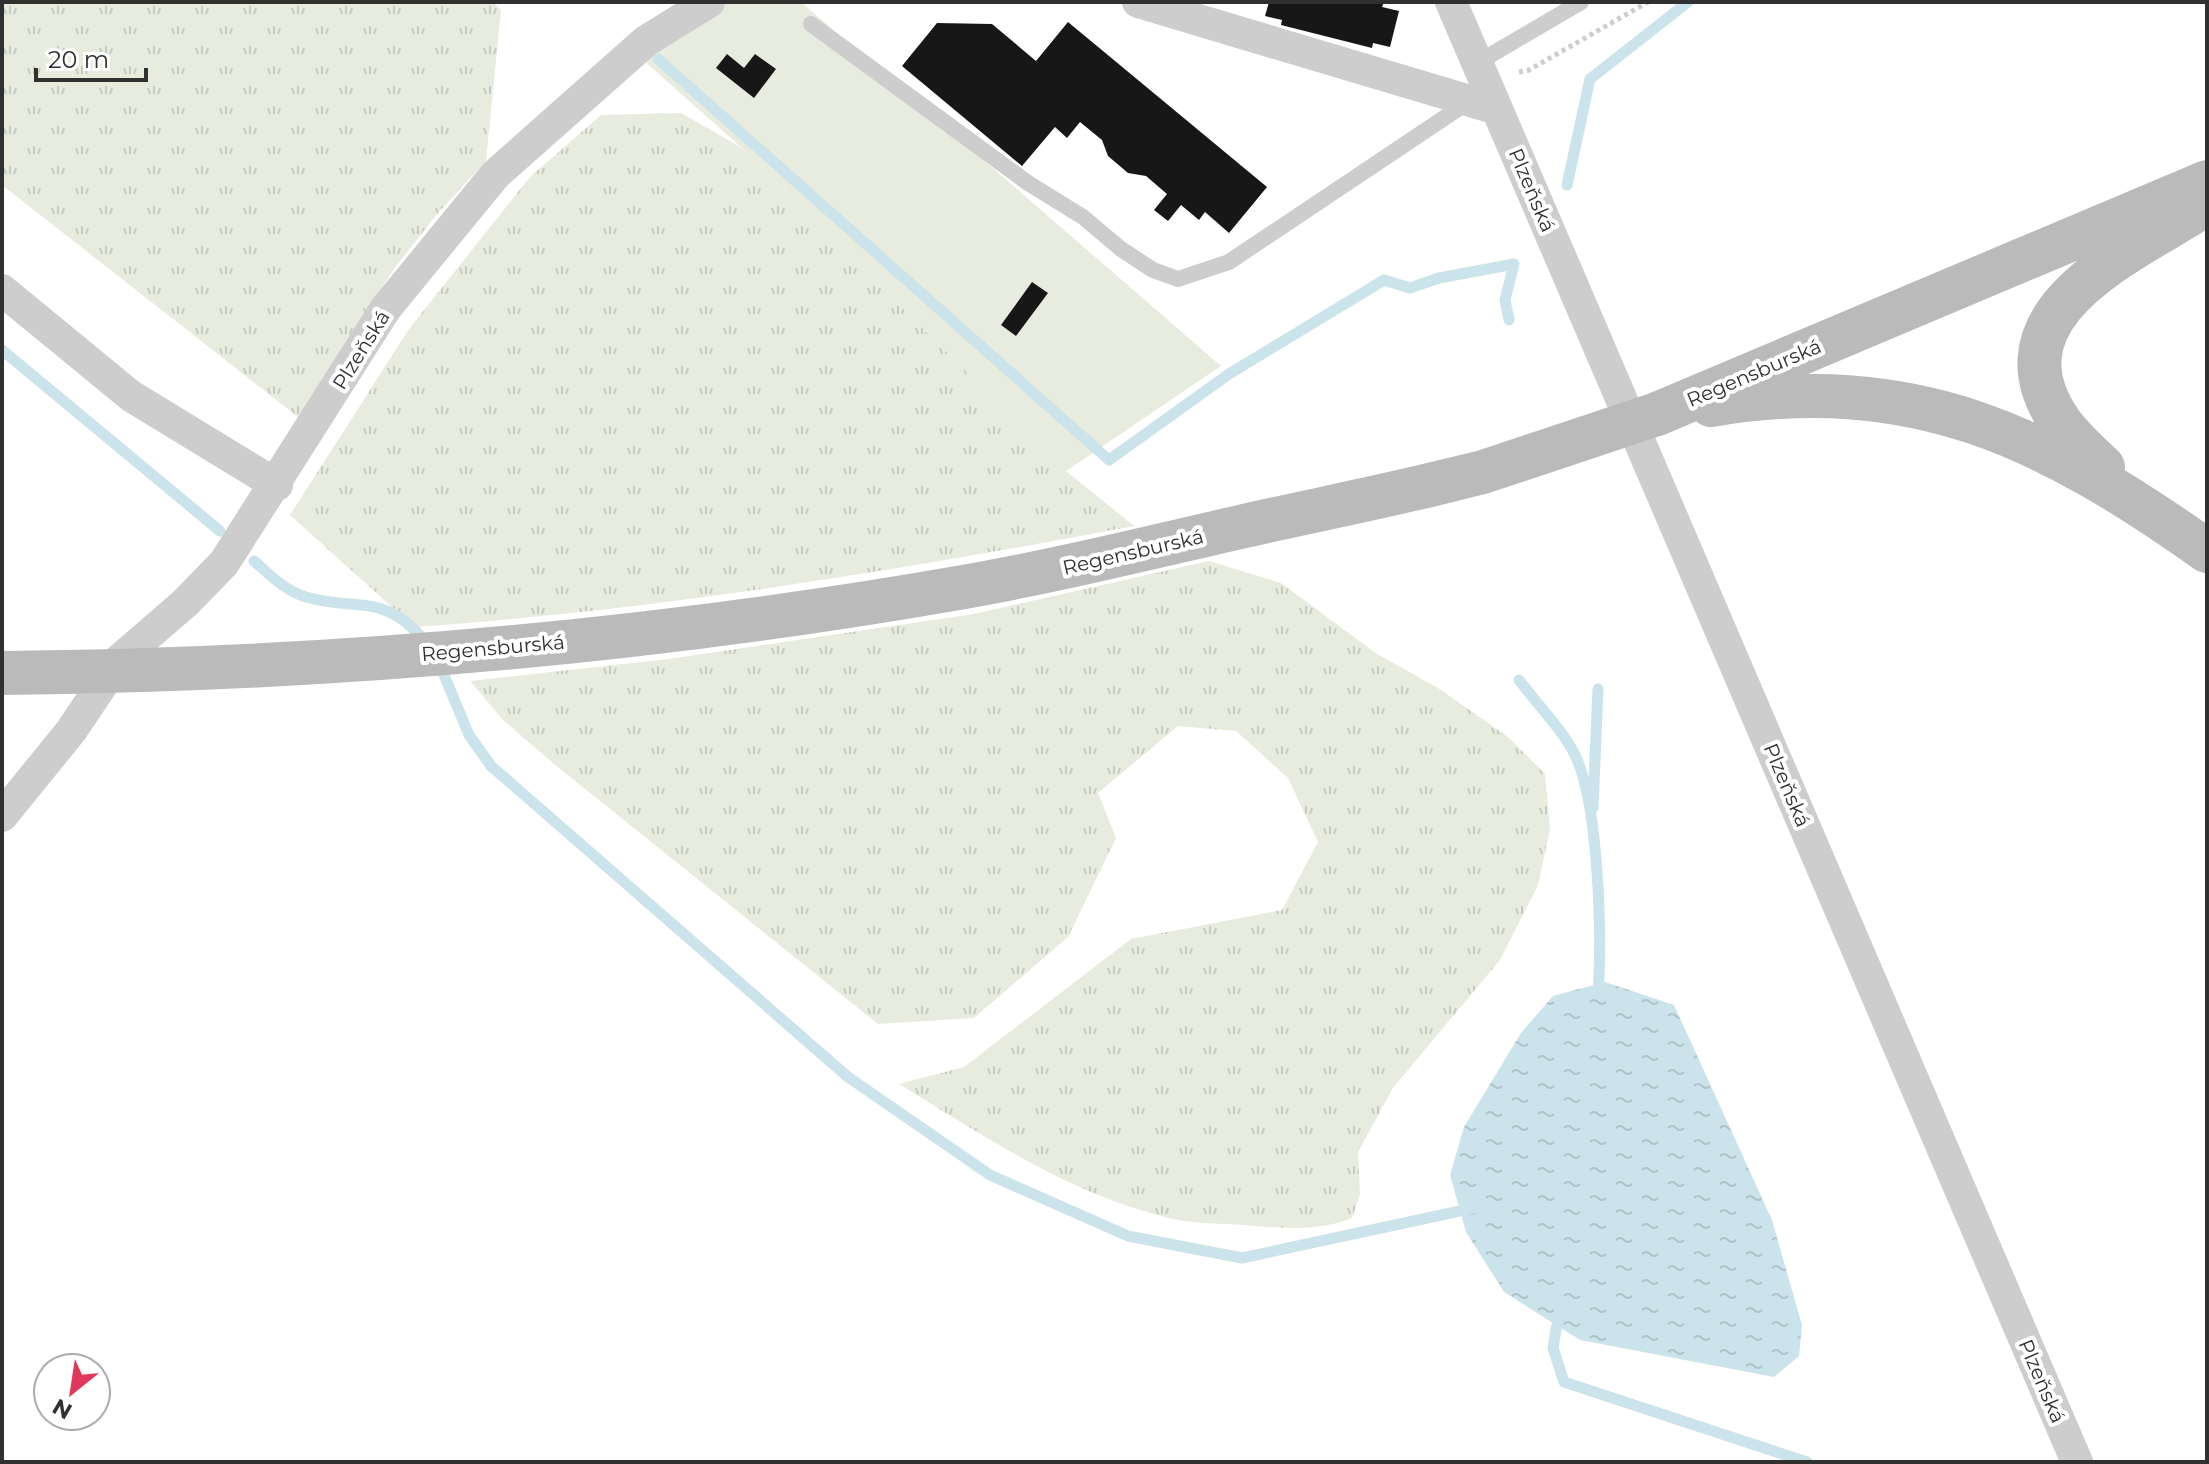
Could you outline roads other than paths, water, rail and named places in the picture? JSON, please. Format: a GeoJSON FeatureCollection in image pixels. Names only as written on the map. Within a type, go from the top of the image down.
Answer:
{"type":"FeatureCollection","features":[{"type":"Feature","properties":{"kind":"main road","name":"Regensburská"},"geometry":{"type":"LineString","coordinates":[[2,673],[226,668],[493,650],[685,629],[850,606],[1055,570],[1483,472],[1731,392],[2207,182]]}},
{"type":"Feature","properties":{"kind":"main road"},"geometry":{"type":"LineString","coordinates":[[2132,498],[2078,444],[2048,402],[2038,365],[2043,335],[2057,311],[2084,282],[2207,204]]}},
{"type":"Feature","properties":{"kind":"main road"},"geometry":{"type":"LineString","coordinates":[[1731,392],[1842,398],[1935,408],[2021,438],[2132,498],[2207,551]]}},
{"type":"Feature","properties":{"kind":"street","name":"Plzeňská"},"geometry":{"type":"LineString","coordinates":[[2,816],[71,731],[118,661],[206,583],[277,485],[386,308],[495,175],[646,41],[709,2]]}},
{"type":"Feature","properties":{"kind":"street"},"geometry":{"type":"LineString","coordinates":[[1138,2],[1481,87]]}},
{"type":"Feature","properties":{"kind":"street","name":"Plzeňská"},"geometry":{"type":"LineString","coordinates":[[1451,2],[1481,87],[2077,1462]]}},
{"type":"Feature","properties":{"kind":"street"},"geometry":{"type":"LineString","coordinates":[[2,290],[131,396],[277,485]]}},
{"type":"Feature","properties":{"kind":"lane"},"geometry":{"type":"LineString","coordinates":[[811,24],[1028,183],[1083,217],[1121,249],[1153,270],[1178,279],[1229,262],[1481,87],[1581,2]]}},
{"type":"Feature","properties":{"kind":"water"},"geometry":{"type":"Polygon","coordinates":[[[1605,982],[1674,1005],[1772,1220],[1802,1325],[1799,1356],[1774,1377],[1580,1340],[1504,1292],[1466,1232],[1450,1175],[1464,1127],[1521,1033],[1553,996],[1605,982]]]}},
{"type":"Feature","properties":{"kind":"waterway"},"geometry":{"type":"LineString","coordinates":[[1567,185],[1590,79],[1688,2]]}},
{"type":"Feature","properties":{"kind":"waterway"},"geometry":{"type":"LineString","coordinates":[[658,59],[1109,460],[1229,374],[1384,280],[1410,288],[1439,278],[1514,264],[1505,300],[1509,320]]}},
{"type":"Feature","properties":{"kind":"waterway"},"geometry":{"type":"LineString","coordinates":[[2,350],[220,531]]}},
{"type":"Feature","properties":{"kind":"waterway"},"geometry":{"type":"LineString","coordinates":[[254,561],[278,582],[306,597],[383,609],[411,626],[426,642]]}},
{"type":"Feature","properties":{"kind":"waterway"},"geometry":{"type":"LineString","coordinates":[[439,663],[469,735],[491,766],[848,1077],[990,1175],[1128,1236],[1242,1258],[1474,1208]]}},
{"type":"Feature","properties":{"kind":"waterway"},"geometry":{"type":"LineString","coordinates":[[1519,680],[1563,736],[1575,755],[1583,777],[1597,872],[1598,995]]}},
{"type":"Feature","properties":{"kind":"waterway"},"geometry":{"type":"LineString","coordinates":[[1593,808],[1598,689]]}},
{"type":"Feature","properties":{"kind":"waterway"},"geometry":{"type":"LineString","coordinates":[[1559,1313],[1553,1348],[1564,1382],[1807,1462]]}}]}
